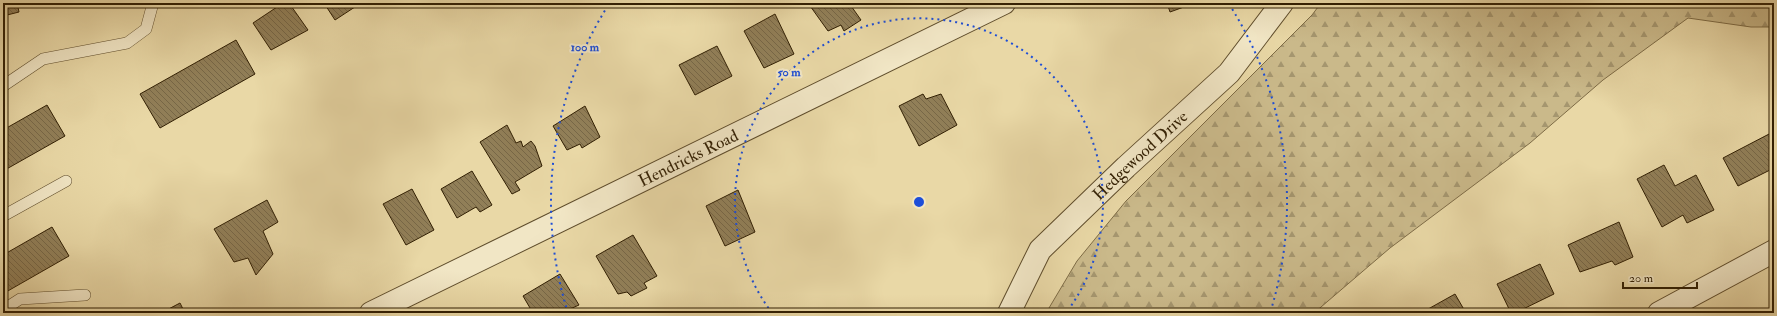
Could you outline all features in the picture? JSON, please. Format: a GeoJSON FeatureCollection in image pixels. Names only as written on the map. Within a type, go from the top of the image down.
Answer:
{"type":"FeatureCollection","features":[{"type":"Feature","properties":{"kind":"street","name":"Hendricks Road"},"geometry":{"type":"LineString","coordinates":[[371,313],[1004,3]]}},
{"type":"Feature","properties":{"kind":"street","name":"Hedgewood Drive"},"geometry":{"type":"LineString","coordinates":[[1009,313],[1040,250],[1126,167],[1229,73],[1282,3]]}},
{"type":"Feature","properties":{"kind":"street"},"geometry":{"type":"LineString","coordinates":[[1658,313],[1774,251]]}},
{"type":"Feature","properties":{"kind":"lane"},"geometry":{"type":"LineString","coordinates":[[3,86],[43,59],[127,43],[146,29],[153,3]]}},
{"type":"Feature","properties":{"kind":"lane"},"geometry":{"type":"LineString","coordinates":[[3,216],[66,181]]}},
{"type":"Feature","properties":{"kind":"lane"},"geometry":{"type":"LineString","coordinates":[[3,310],[20,299],[85,295]]}},
{"type":"Feature","properties":{"kind":"green space"},"geometry":{"type":"Polygon","coordinates":[[[1321,3],[1774,3],[1774,27],[1751,27],[1688,18],[1603,80],[1530,143],[1390,248],[1314,313],[1046,313],[1077,261],[1126,201],[1312,15],[1321,3]]]}},
{"type":"Feature","properties":{"kind":"building"},"geometry":{"type":"Polygon","coordinates":[[[3,3],[17,3],[19,12],[3,16],[3,3]]]}},
{"type":"Feature","properties":{"kind":"building"},"geometry":{"type":"Polygon","coordinates":[[[283,3],[289,3],[308,30],[271,50],[253,23],[283,3]]]}},
{"type":"Feature","properties":{"kind":"building"},"geometry":{"type":"Polygon","coordinates":[[[324,3],[361,3],[335,20],[324,3]]]}},
{"type":"Feature","properties":{"kind":"building"},"geometry":{"type":"Polygon","coordinates":[[[808,3],[849,3],[861,20],[844,31],[841,25],[828,31],[808,3]]]}},
{"type":"Feature","properties":{"kind":"building"},"geometry":{"type":"Polygon","coordinates":[[[1167,3],[1195,3],[1170,12],[1167,3]]]}},
{"type":"Feature","properties":{"kind":"building"},"geometry":{"type":"Polygon","coordinates":[[[775,14],[794,54],[764,68],[744,31],[775,14]]]}},
{"type":"Feature","properties":{"kind":"building"},"geometry":{"type":"Polygon","coordinates":[[[236,40],[255,74],[160,128],[140,94],[236,40]]]}},
{"type":"Feature","properties":{"kind":"building"},"geometry":{"type":"Polygon","coordinates":[[[717,46],[732,76],[695,95],[679,65],[717,46]]]}},
{"type":"Feature","properties":{"kind":"building"},"geometry":{"type":"Polygon","coordinates":[[[923,94],[926,99],[941,94],[957,125],[919,146],[899,106],[923,94]]]}},
{"type":"Feature","properties":{"kind":"building"},"geometry":{"type":"Polygon","coordinates":[[[47,105],[65,136],[3,171],[3,130],[47,105]]]}},
{"type":"Feature","properties":{"kind":"building"},"geometry":{"type":"Polygon","coordinates":[[[585,106],[600,137],[582,148],[580,144],[567,150],[553,126],[585,106]]]}},
{"type":"Feature","properties":{"kind":"building"},"geometry":{"type":"Polygon","coordinates":[[[507,125],[516,143],[521,141],[523,147],[531,141],[535,146],[542,166],[515,182],[520,190],[512,194],[480,142],[507,125]]]}},
{"type":"Feature","properties":{"kind":"building"},"geometry":{"type":"Polygon","coordinates":[[[1771,133],[1774,139],[1774,168],[1738,186],[1723,158],[1771,133]]]}},
{"type":"Feature","properties":{"kind":"building"},"geometry":{"type":"Polygon","coordinates":[[[1664,165],[1675,186],[1696,175],[1714,210],[1687,223],[1683,215],[1662,227],[1637,179],[1664,165]]]}},
{"type":"Feature","properties":{"kind":"building"},"geometry":{"type":"Polygon","coordinates":[[[472,171],[492,205],[480,212],[476,207],[457,218],[441,189],[472,171]]]}},
{"type":"Feature","properties":{"kind":"building"},"geometry":{"type":"Polygon","coordinates":[[[412,189],[434,230],[406,245],[383,204],[412,189]]]}},
{"type":"Feature","properties":{"kind":"building"},"geometry":{"type":"Polygon","coordinates":[[[738,190],[755,232],[725,246],[706,206],[738,190]]]}},
{"type":"Feature","properties":{"kind":"building"},"geometry":{"type":"Polygon","coordinates":[[[267,200],[278,222],[263,231],[273,254],[256,275],[248,258],[234,262],[214,229],[267,200]]]}},
{"type":"Feature","properties":{"kind":"building"},"geometry":{"type":"Polygon","coordinates":[[[1619,222],[1633,257],[1615,265],[1612,261],[1580,272],[1568,245],[1619,222]]]}},
{"type":"Feature","properties":{"kind":"building"},"geometry":{"type":"Polygon","coordinates":[[[52,227],[69,256],[6,292],[3,286],[3,255],[52,227]]]}},
{"type":"Feature","properties":{"kind":"building"},"geometry":{"type":"Polygon","coordinates":[[[633,235],[657,276],[644,283],[647,288],[631,296],[627,292],[618,294],[596,256],[633,235]]]}},
{"type":"Feature","properties":{"kind":"building"},"geometry":{"type":"Polygon","coordinates":[[[1540,264],[1554,294],[1515,313],[1511,313],[1497,284],[1540,264]]]}},
{"type":"Feature","properties":{"kind":"building"},"geometry":{"type":"Polygon","coordinates":[[[560,274],[579,305],[561,313],[533,313],[523,296],[560,274]]]}},
{"type":"Feature","properties":{"kind":"building"},"geometry":{"type":"Polygon","coordinates":[[[1455,294],[1466,313],[1421,313],[1455,294]]]}},
{"type":"Feature","properties":{"kind":"building"},"geometry":{"type":"Polygon","coordinates":[[[180,303],[185,313],[161,313],[180,303]]]}}]}
